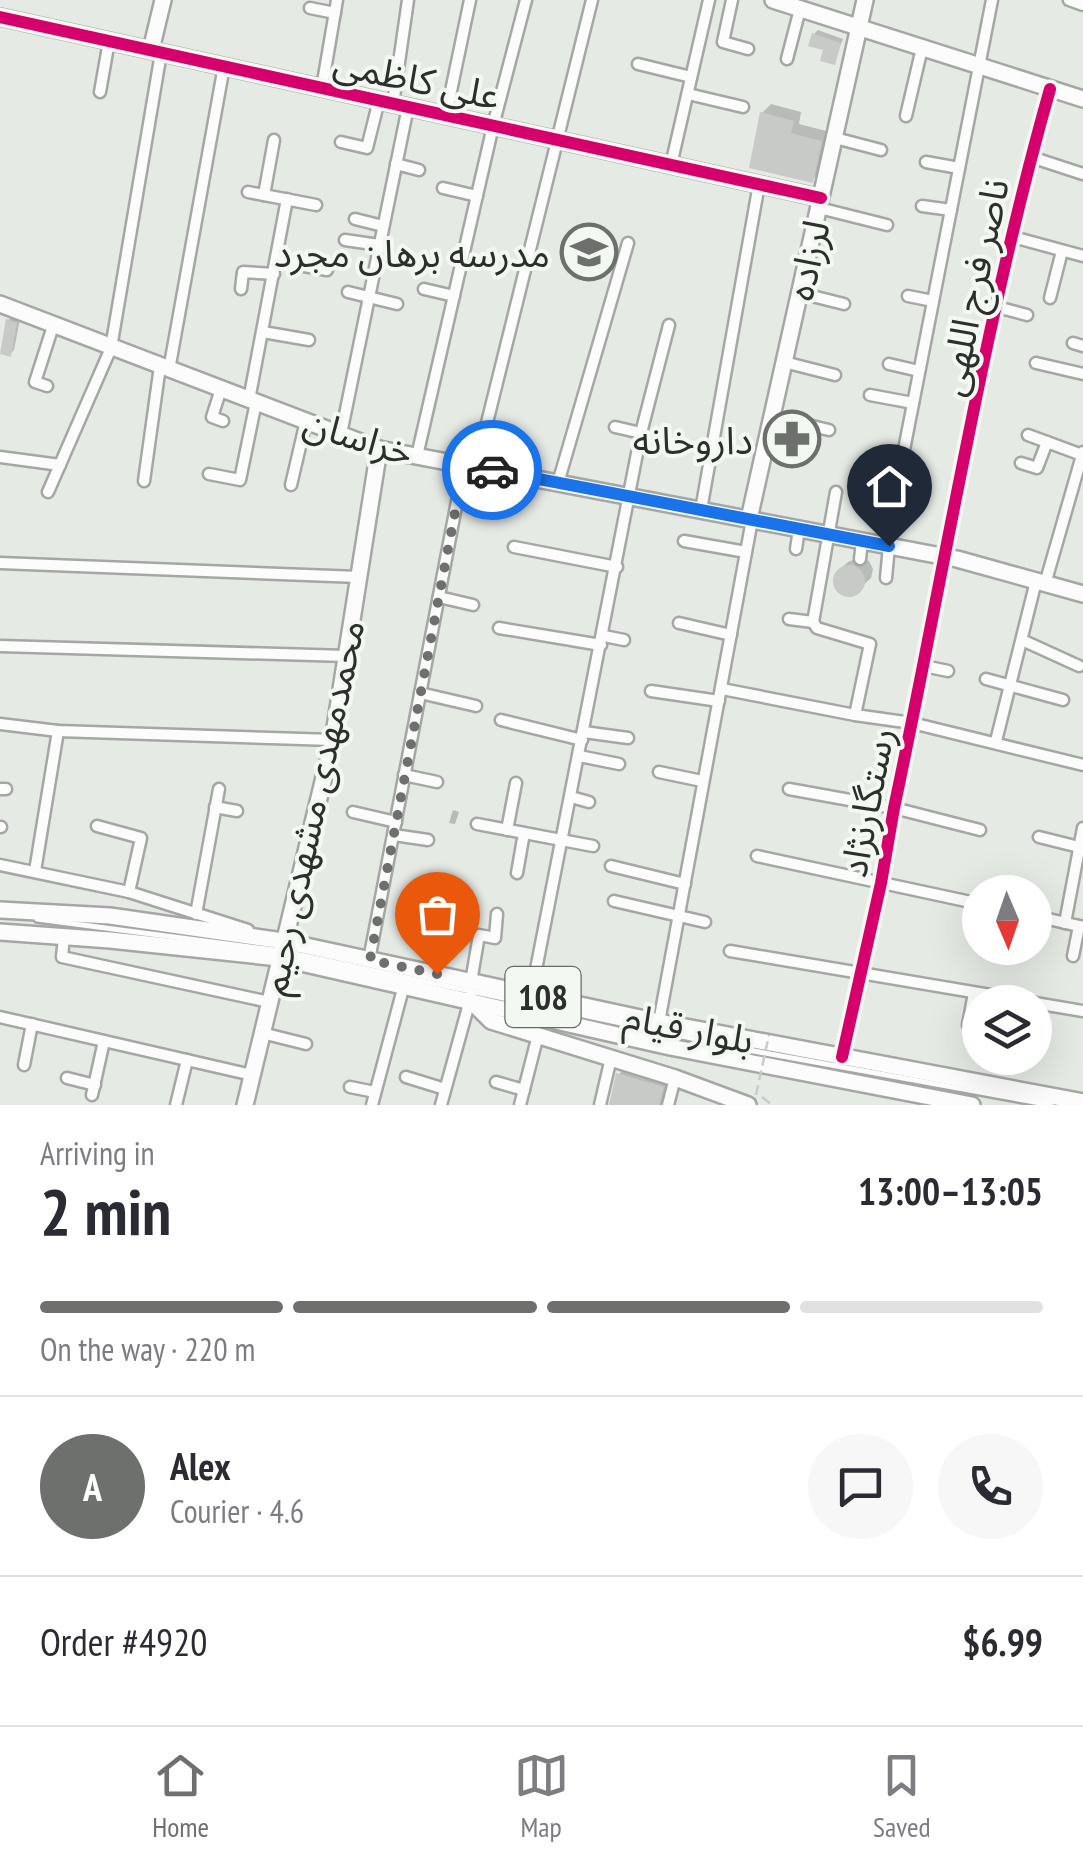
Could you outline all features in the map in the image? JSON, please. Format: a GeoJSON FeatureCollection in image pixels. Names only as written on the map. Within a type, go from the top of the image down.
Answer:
{"type":"FeatureCollection","features":[{"type":"Feature","properties":{"kind":"main road"},"geometry":{"type":"LineString","coordinates":[[156,51],[163,0]]}},
{"type":"Feature","properties":{"kind":"main road"},"geometry":{"type":"LineString","coordinates":[[773,0],[1083,99]]}},
{"type":"Feature","properties":{"kind":"main road","name":"لرزاده"},"geometry":{"type":"LineString","coordinates":[[750,520],[865,0]]}},
{"type":"Feature","properties":{"kind":"main road","name":"علی کاظمی"},"geometry":{"type":"LineString","coordinates":[[0,17],[759,184],[820,203]]}},
{"type":"Feature","properties":{"kind":"main road","name":"خراسان"},"geometry":{"type":"LineString","coordinates":[[0,304],[379,448],[945,557],[1083,594]]}},
{"type":"Feature","properties":{"kind":"main road","name":"محمدمهدی مشهدی رحیم"},"geometry":{"type":"LineString","coordinates":[[245,1105],[334,740],[379,448]]}},
{"type":"Feature","properties":{"kind":"main road","name":"بلوار قیام"},"geometry":{"type":"LineString","coordinates":[[0,913],[110,916],[281,950],[404,985],[670,1047],[972,1105]]}},
{"type":"Feature","properties":{"kind":"main road","name":"بلوار قیام"},"geometry":{"type":"LineString","coordinates":[[0,932],[281,950],[370,960],[659,1022],[1083,1102]]}},
{"type":"Feature","properties":{"kind":"main road"},"geometry":{"type":"LineString","coordinates":[[470,1000],[490,1021],[752,1100]]}},
{"type":"Feature","properties":{"kind":"street"},"geometry":{"type":"LineString","coordinates":[[322,88],[337,0]]}},
{"type":"Feature","properties":{"kind":"street"},"geometry":{"type":"LineString","coordinates":[[342,434],[396,164],[393,104],[408,0]]}},
{"type":"Feature","properties":{"kind":"street"},"geometry":{"type":"LineString","coordinates":[[446,116],[470,0]]}},
{"type":"Feature","properties":{"kind":"street"},"geometry":{"type":"LineString","coordinates":[[417,456],[526,0]]}},
{"type":"Feature","properties":{"kind":"street"},"geometry":{"type":"LineString","coordinates":[[370,960],[439,597],[592,0]]}},
{"type":"Feature","properties":{"kind":"street"},"geometry":{"type":"LineString","coordinates":[[672,165],[709,0]]}},
{"type":"Feature","properties":{"kind":"street"},"geometry":{"type":"LineString","coordinates":[[732,0],[724,42],[748,48]]}},
{"type":"Feature","properties":{"kind":"street"},"geometry":{"type":"LineString","coordinates":[[902,460],[992,0]]}},
{"type":"Feature","properties":{"kind":"street"},"geometry":{"type":"LineString","coordinates":[[1069,0],[1083,5]]}},
{"type":"Feature","properties":{"kind":"street"},"geometry":{"type":"LineString","coordinates":[[310,8],[335,13]]}},
{"type":"Feature","properties":{"kind":"street"},"geometry":{"type":"LineString","coordinates":[[787,59],[800,9]]}},
{"type":"Feature","properties":{"kind":"street"},"geometry":{"type":"LineString","coordinates":[[100,92],[109,41]]}},
{"type":"Feature","properties":{"kind":"street"},"geometry":{"type":"LineString","coordinates":[[906,116],[922,48]]}},
{"type":"Feature","properties":{"kind":"street"},"geometry":{"type":"LineString","coordinates":[[48,492],[111,348],[156,51]]}},
{"type":"Feature","properties":{"kind":"street"},"geometry":{"type":"LineString","coordinates":[[638,64],[691,77]]}},
{"type":"Feature","properties":{"kind":"street"},"geometry":{"type":"LineString","coordinates":[[144,481],[224,66]]}},
{"type":"Feature","properties":{"kind":"street","name":"ناصر فرج اللهی"},"geometry":{"type":"LineString","coordinates":[[945,557],[1012,237],[1050,89]]}},
{"type":"Feature","properties":{"kind":"street"},"geometry":{"type":"LineString","coordinates":[[688,94],[743,107]]}},
{"type":"Feature","properties":{"kind":"street"},"geometry":{"type":"LineString","coordinates":[[340,142],[367,148],[393,104]]}},
{"type":"Feature","properties":{"kind":"street"},"geometry":{"type":"LineString","coordinates":[[834,138],[881,150]]}},
{"type":"Feature","properties":{"kind":"street"},"geometry":{"type":"LineString","coordinates":[[264,195],[274,140]]}},
{"type":"Feature","properties":{"kind":"street"},"geometry":{"type":"LineString","coordinates":[[1031,157],[1083,174]]}},
{"type":"Feature","properties":{"kind":"street"},"geometry":{"type":"LineString","coordinates":[[926,162],[959,168]]}},
{"type":"Feature","properties":{"kind":"street"},"geometry":{"type":"LineString","coordinates":[[396,164],[419,170]]}},
{"type":"Feature","properties":{"kind":"street"},"geometry":{"type":"LineString","coordinates":[[701,510],[759,184]]}},
{"type":"Feature","properties":{"kind":"street"},"geometry":{"type":"LineString","coordinates":[[444,188],[477,196]]}},
{"type":"Feature","properties":{"kind":"street"},"geometry":{"type":"LineString","coordinates":[[248,192],[316,204]]}},
{"type":"Feature","properties":{"kind":"street"},"geometry":{"type":"LineString","coordinates":[[208,474],[240,480],[287,199]]}},
{"type":"Feature","properties":{"kind":"street"},"geometry":{"type":"LineString","coordinates":[[820,203],[887,225]]}},
{"type":"Feature","properties":{"kind":"street"},"geometry":{"type":"LineString","coordinates":[[922,206],[951,210]]}},
{"type":"Feature","properties":{"kind":"street"},"geometry":{"type":"LineString","coordinates":[[355,220],[383,226]]}},
{"type":"Feature","properties":{"kind":"street"},"geometry":{"type":"LineString","coordinates":[[1012,237],[1083,256]]}},
{"type":"Feature","properties":{"kind":"street"},"geometry":{"type":"LineString","coordinates":[[345,240],[380,245]]}},
{"type":"Feature","properties":{"kind":"street"},"geometry":{"type":"LineString","coordinates":[[558,483],[628,243]]}},
{"type":"Feature","properties":{"kind":"street"},"geometry":{"type":"LineString","coordinates":[[1050,298],[1062,251]]}},
{"type":"Feature","properties":{"kind":"street"},"geometry":{"type":"LineString","coordinates":[[276,261],[327,270]]}},
{"type":"Feature","properties":{"kind":"street"},"geometry":{"type":"LineString","coordinates":[[241,289],[243,272],[274,274]]}},
{"type":"Feature","properties":{"kind":"street"},"geometry":{"type":"LineString","coordinates":[[424,289],[454,296]]}},
{"type":"Feature","properties":{"kind":"street"},"geometry":{"type":"LineString","coordinates":[[348,292],[397,304]]}},
{"type":"Feature","properties":{"kind":"street"},"geometry":{"type":"LineString","coordinates":[[800,293],[844,304]]}},
{"type":"Feature","properties":{"kind":"street"},"geometry":{"type":"LineString","coordinates":[[908,296],[933,301]]}},
{"type":"Feature","properties":{"kind":"street"},"geometry":{"type":"LineString","coordinates":[[997,306],[1027,314]]}},
{"type":"Feature","properties":{"kind":"street"},"geometry":{"type":"LineString","coordinates":[[531,995],[642,433],[669,325]]}},
{"type":"Feature","properties":{"kind":"street"},"geometry":{"type":"LineString","coordinates":[[48,386],[35,382],[54,326]]}},
{"type":"Feature","properties":{"kind":"street"},"geometry":{"type":"LineString","coordinates":[[263,332],[310,340]]}},
{"type":"Feature","properties":{"kind":"street"},"geometry":{"type":"LineString","coordinates":[[784,362],[835,375]]}},
{"type":"Feature","properties":{"kind":"street"},"geometry":{"type":"LineString","coordinates":[[1036,363],[1083,374]]}},
{"type":"Feature","properties":{"kind":"street"},"geometry":{"type":"LineString","coordinates":[[889,364],[919,371]]}},
{"type":"Feature","properties":{"kind":"street"},"geometry":{"type":"LineString","coordinates":[[213,418],[221,389]]}},
{"type":"Feature","properties":{"kind":"street"},"geometry":{"type":"LineString","coordinates":[[870,395],[913,403]]}},
{"type":"Feature","properties":{"kind":"street"},"geometry":{"type":"LineString","coordinates":[[774,417],[829,430]]}},
{"type":"Feature","properties":{"kind":"street"},"geometry":{"type":"LineString","coordinates":[[291,485],[306,421]]}},
{"type":"Feature","properties":{"kind":"street"},"geometry":{"type":"LineString","coordinates":[[615,427],[642,433]]}},
{"type":"Feature","properties":{"kind":"street"},"geometry":{"type":"LineString","coordinates":[[996,741],[1022,640],[1083,454],[1028,435]]}},
{"type":"Feature","properties":{"kind":"street"},"geometry":{"type":"LineString","coordinates":[[1021,463],[1037,468],[1046,442]]}},
{"type":"Feature","properties":{"kind":"street"},"geometry":{"type":"LineString","coordinates":[[0,457],[60,465]]}},
{"type":"Feature","properties":{"kind":"street"},"geometry":{"type":"LineString","coordinates":[[836,492],[814,622],[817,628],[870,644],[855,716]]}},
{"type":"Feature","properties":{"kind":"street"},"geometry":{"type":"LineString","coordinates":[[659,1022],[750,520]]}},
{"type":"Feature","properties":{"kind":"street"},"geometry":{"type":"LineString","coordinates":[[796,549],[799,529]]}},
{"type":"Feature","properties":{"kind":"street"},"geometry":{"type":"LineString","coordinates":[[684,541],[746,552]]}},
{"type":"Feature","properties":{"kind":"street"},"geometry":{"type":"LineString","coordinates":[[860,559],[862,541]]}},
{"type":"Feature","properties":{"kind":"street"},"geometry":{"type":"LineString","coordinates":[[886,578],[887,546]]}},
{"type":"Feature","properties":{"kind":"street"},"geometry":{"type":"LineString","coordinates":[[514,547],[617,567]]}},
{"type":"Feature","properties":{"kind":"street","name":"رستگارنژاد"},"geometry":{"type":"LineString","coordinates":[[842,1057],[882,882],[945,557]]}},
{"type":"Feature","properties":{"kind":"street"},"geometry":{"type":"LineString","coordinates":[[0,563],[359,577]]}},
{"type":"Feature","properties":{"kind":"street"},"geometry":{"type":"LineString","coordinates":[[439,597],[474,605]]}},
{"type":"Feature","properties":{"kind":"street"},"geometry":{"type":"LineString","coordinates":[[789,619],[814,622]]}},
{"type":"Feature","properties":{"kind":"street"},"geometry":{"type":"LineString","coordinates":[[678,623],[731,635]]}},
{"type":"Feature","properties":{"kind":"street"},"geometry":{"type":"LineString","coordinates":[[499,628],[624,640]]}},
{"type":"Feature","properties":{"kind":"street"},"geometry":{"type":"LineString","coordinates":[[1022,640],[1080,666]]}},
{"type":"Feature","properties":{"kind":"street"},"geometry":{"type":"LineString","coordinates":[[0,646],[347,656]]}},
{"type":"Feature","properties":{"kind":"street"},"geometry":{"type":"LineString","coordinates":[[924,666],[948,672]]}},
{"type":"Feature","properties":{"kind":"street"},"geometry":{"type":"LineString","coordinates":[[986,679],[1062,700]]}},
{"type":"Feature","properties":{"kind":"street"},"geometry":{"type":"LineString","coordinates":[[651,691],[721,695],[912,722],[1083,765]]}},
{"type":"Feature","properties":{"kind":"street"},"geometry":{"type":"LineString","coordinates":[[420,693],[476,706]]}},
{"type":"Feature","properties":{"kind":"street"},"geometry":{"type":"LineString","coordinates":[[502,720],[583,736],[628,738]]}},
{"type":"Feature","properties":{"kind":"street"},"geometry":{"type":"LineString","coordinates":[[0,724],[58,730],[334,740]]}},
{"type":"Feature","properties":{"kind":"street"},"geometry":{"type":"LineString","coordinates":[[36,870],[58,730]]}},
{"type":"Feature","properties":{"kind":"street"},"geometry":{"type":"LineString","coordinates":[[579,756],[619,764]]}},
{"type":"Feature","properties":{"kind":"street"},"geometry":{"type":"LineString","coordinates":[[659,772],[702,780]]}},
{"type":"Feature","properties":{"kind":"street"},"geometry":{"type":"LineString","coordinates":[[404,775],[438,782]]}},
{"type":"Feature","properties":{"kind":"street"},"geometry":{"type":"LineString","coordinates":[[507,830],[516,782]]}},
{"type":"Feature","properties":{"kind":"street"},"geometry":{"type":"LineString","coordinates":[[196,914],[219,789]]}},
{"type":"Feature","properties":{"kind":"street"},"geometry":{"type":"LineString","coordinates":[[790,789],[894,808],[980,830]]}},
{"type":"Feature","properties":{"kind":"street"},"geometry":{"type":"LineString","coordinates":[[571,797],[589,802]]}},
{"type":"Feature","properties":{"kind":"street"},"geometry":{"type":"LineString","coordinates":[[216,807],[237,811]]}},
{"type":"Feature","properties":{"kind":"street"},"geometry":{"type":"LineString","coordinates":[[353,812],[396,822]]}},
{"type":"Feature","properties":{"kind":"street"},"geometry":{"type":"LineString","coordinates":[[478,824],[594,846]]}},
{"type":"Feature","properties":{"kind":"street"},"geometry":{"type":"LineString","coordinates":[[97,826],[141,838],[129,892]]}},
{"type":"Feature","properties":{"kind":"street"},"geometry":{"type":"LineString","coordinates":[[517,874],[524,833]]}},
{"type":"Feature","properties":{"kind":"street"},"geometry":{"type":"LineString","coordinates":[[394,835],[428,840]]}},
{"type":"Feature","properties":{"kind":"street"},"geometry":{"type":"LineString","coordinates":[[1039,837],[1082,838],[1066,922]]}},
{"type":"Feature","properties":{"kind":"street"},"geometry":{"type":"LineString","coordinates":[[756,856],[962,900]]}},
{"type":"Feature","properties":{"kind":"street"},"geometry":{"type":"LineString","coordinates":[[0,864],[129,892],[196,914],[281,950]]}},
{"type":"Feature","properties":{"kind":"street"},"geometry":{"type":"LineString","coordinates":[[611,866],[685,884]]}},
{"type":"Feature","properties":{"kind":"street"},"geometry":{"type":"LineString","coordinates":[[614,901],[706,922]]}},
{"type":"Feature","properties":{"kind":"street"},"geometry":{"type":"LineString","coordinates":[[466,932],[494,938],[498,914]]}},
{"type":"Feature","properties":{"kind":"street"},"geometry":{"type":"LineString","coordinates":[[1052,919],[1081,926],[1073,956]]}},
{"type":"Feature","properties":{"kind":"street"},"geometry":{"type":"LineString","coordinates":[[64,936],[62,957],[269,1002]]}},
{"type":"Feature","properties":{"kind":"street"},"geometry":{"type":"LineString","coordinates":[[471,982],[479,936]]}},
{"type":"Feature","properties":{"kind":"street"},"geometry":{"type":"LineString","coordinates":[[730,952],[962,991]]}},
{"type":"Feature","properties":{"kind":"street"},"geometry":{"type":"LineString","coordinates":[[372,1105],[404,985]]}},
{"type":"Feature","properties":{"kind":"street"},"geometry":{"type":"LineString","coordinates":[[441,1105],[470,1000]]}},
{"type":"Feature","properties":{"kind":"street"},"geometry":{"type":"LineString","coordinates":[[1052,1006],[1083,1012]]}},
{"type":"Feature","properties":{"kind":"street"},"geometry":{"type":"LineString","coordinates":[[0,1016],[252,1074]]}},
{"type":"Feature","properties":{"kind":"street"},"geometry":{"type":"LineString","coordinates":[[24,1065],[32,1024]]}},
{"type":"Feature","properties":{"kind":"street"},"geometry":{"type":"LineString","coordinates":[[262,1033],[306,1044]]}},
{"type":"Feature","properties":{"kind":"street"},"geometry":{"type":"LineString","coordinates":[[520,1105],[538,1035]]}},
{"type":"Feature","properties":{"kind":"street"},"geometry":{"type":"LineString","coordinates":[[67,1078],[94,1090],[104,1040]]}},
{"type":"Feature","properties":{"kind":"street"},"geometry":{"type":"LineString","coordinates":[[600,1105],[611,1058]]}},
{"type":"Feature","properties":{"kind":"street"},"geometry":{"type":"LineString","coordinates":[[176,1105],[188,1060]]}},
{"type":"Feature","properties":{"kind":"street"},"geometry":{"type":"LineString","coordinates":[[406,1077],[446,1089]]}},
{"type":"Feature","properties":{"kind":"street"},"geometry":{"type":"LineString","coordinates":[[668,1105],[675,1078]]}},
{"type":"Feature","properties":{"kind":"street"},"geometry":{"type":"LineString","coordinates":[[496,1082],[524,1090]]}},
{"type":"Feature","properties":{"kind":"street"},"geometry":{"type":"LineString","coordinates":[[350,1086],[375,1092]]}},
{"type":"Feature","properties":{"kind":"lane"},"geometry":{"type":"LineString","coordinates":[[281,950],[748,1050],[1052,1105]]}},
{"type":"Feature","properties":{"kind":"path"},"geometry":{"type":"LineString","coordinates":[[867,453],[902,460],[887,546]]}},
{"type":"Feature","properties":{"kind":"path"},"geometry":{"type":"LineString","coordinates":[[769,1035],[752,1100],[770,1100],[772,1105]]}},
{"type":"Feature","properties":{"kind":"building"},"geometry":{"type":"Polygon","coordinates":[[[812,33],[841,43],[835,65],[820,61],[823,50],[808,46],[812,33]]]}},
{"type":"Feature","properties":{"kind":"building"},"geometry":{"type":"Polygon","coordinates":[[[760,112],[794,121],[791,133],[822,141],[813,183],[749,168],[760,112]]]}},
{"type":"Feature","properties":{"kind":"building"},"geometry":{"type":"Polygon","coordinates":[[[6,319],[17,323],[11,357],[0,354],[6,319]]]}},
{"type":"Feature","properties":{"kind":"building","name":"داروخانه"},"geometry":{"type":"Polygon","coordinates":[[[782,428],[804,433],[800,453],[778,448],[782,428]]]}},
{"type":"Feature","properties":{"kind":"building"},"geometry":{"type":"Polygon","coordinates":[[[849,565],[861,569],[865,581],[861,593],[849,597],[837,593],[833,581],[837,569],[849,565]]]}},
{"type":"Feature","properties":{"kind":"building"},"geometry":{"type":"Polygon","coordinates":[[[616,1073],[664,1087],[659,1105],[609,1105],[616,1073]]]}},
{"type":"Feature","properties":{"kind":"cycle path"},"geometry":{"type":"LineString","coordinates":[[0,17],[821,198]]}},
{"type":"Feature","properties":{"kind":"cycle path"},"geometry":{"type":"LineString","coordinates":[[842,1057],[881,883],[985,357],[1050,89]]}},
{"type":"Feature","properties":{"kind":"way so far"},"geometry":{"type":"LineString","coordinates":[[437,974],[370,960],[464,465],[492,470]]}},
{"type":"Feature","properties":{"kind":"place","name":"مدرسه برهان مجرد"},"geometry":{"type":"Point","coordinates":[589,252]}},
{"type":"Feature","properties":{"kind":"place","name":"داروخانه"},"geometry":{"type":"Point","coordinates":[792,439]}},
{"type":"Feature","properties":{"kind":"route"},"geometry":{"type":"LineString","coordinates":[[492,470],[889,546]]}}]}
